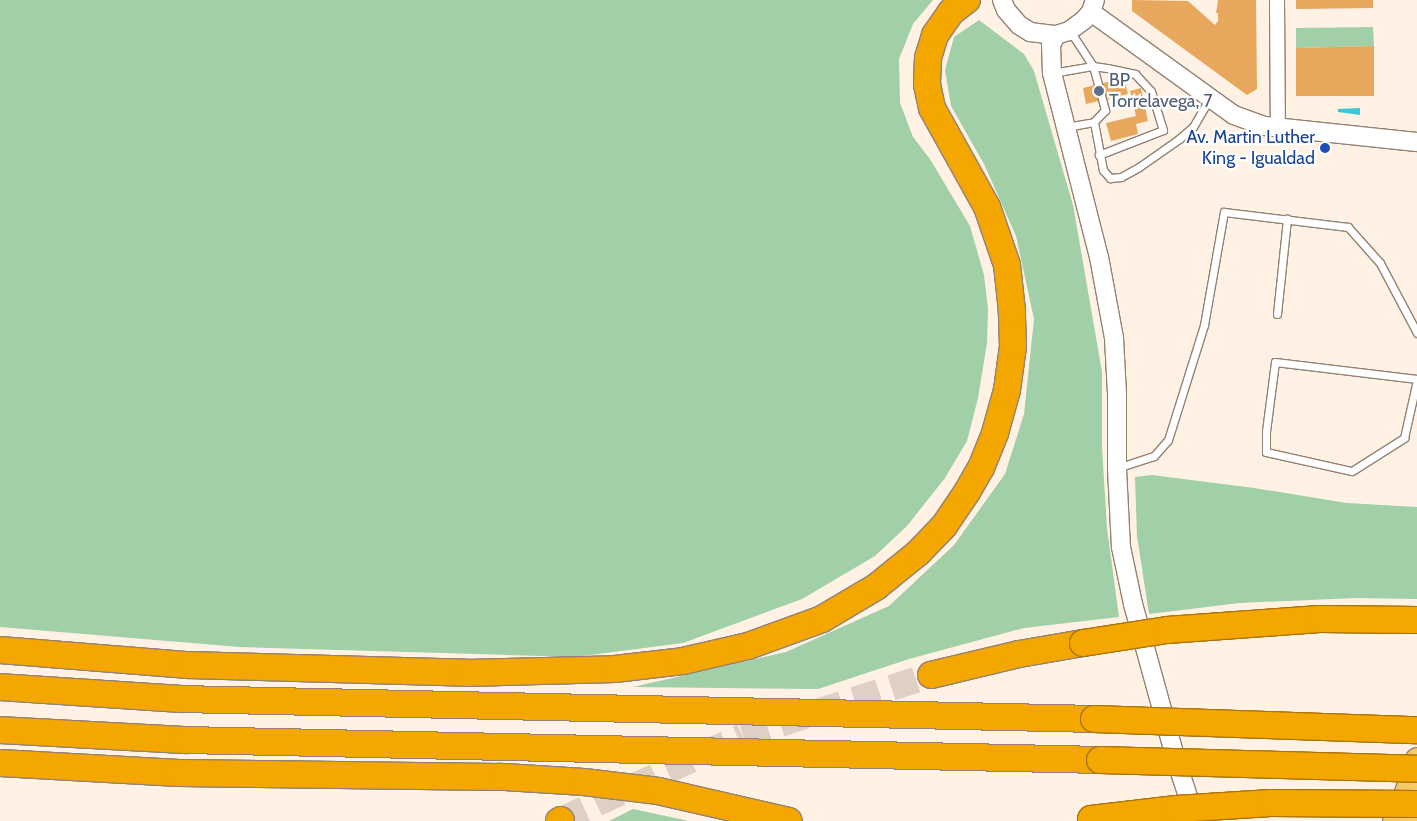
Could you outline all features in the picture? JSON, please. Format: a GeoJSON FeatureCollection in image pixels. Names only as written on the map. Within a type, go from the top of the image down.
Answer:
{"type":"FeatureCollection","features":[{"type":"Feature","properties":{"kind":"highway"},"geometry":{"type":"LineString","coordinates":[[0,650],[188,665],[467,672],[615,669],[683,661],[748,646],[822,619],[876,587],[918,553],[944,526],[967,492],[981,468],[995,433],[1007,390],[1013,346],[1012,311],[1007,265],[987,207],[932,108],[927,85],[928,58],[935,34],[951,12],[967,0]]}},
{"type":"Feature","properties":{"kind":"highway"},"geometry":{"type":"LineString","coordinates":[[931,675],[1019,654],[1167,630],[1320,619],[1417,620]]}},
{"type":"Feature","properties":{"kind":"highway"},"geometry":{"type":"LineString","coordinates":[[0,687],[180,699],[1094,720],[1417,730]]}},
{"type":"Feature","properties":{"kind":"highway"},"geometry":{"type":"LineString","coordinates":[[0,730],[185,740],[1100,760],[1417,769]]}},
{"type":"Feature","properties":{"kind":"highway"},"geometry":{"type":"LineString","coordinates":[[0,763],[179,773],[505,777],[584,782],[658,791],[789,821]]}},
{"type":"Feature","properties":{"kind":"highway"},"geometry":{"type":"LineString","coordinates":[[1084,820],[1176,809],[1271,803],[1417,804]]}},
{"type":"Feature","properties":{"kind":"main road"},"geometry":{"type":"LineString","coordinates":[[1394,821],[1402,805],[1417,759]]}},
{"type":"Feature","properties":{"kind":"street"},"geometry":{"type":"LineString","coordinates":[[1002,0],[1006,10],[1019,25],[1030,32],[1052,73]]}},
{"type":"Feature","properties":{"kind":"street"},"geometry":{"type":"LineString","coordinates":[[1277,0],[1278,128]]}},
{"type":"Feature","properties":{"kind":"street"},"geometry":{"type":"LineString","coordinates":[[1196,821],[1175,756],[1133,604],[1121,547],[1117,468],[1118,394],[1114,338],[1099,257],[1052,73],[1051,45],[1063,33],[1084,20],[1093,6],[1209,99],[1234,115],[1264,126],[1417,142]]}},
{"type":"Feature","properties":{"kind":"street"},"geometry":{"type":"LineString","coordinates":[[1030,32],[1063,33]]}},
{"type":"Feature","properties":{"kind":"lane"},"geometry":{"type":"LineString","coordinates":[[1063,33],[1093,66],[1105,110],[1094,122],[1066,127]]}},
{"type":"Feature","properties":{"kind":"lane"},"geometry":{"type":"LineString","coordinates":[[1052,73],[1093,66],[1135,74],[1151,90],[1163,130],[1099,155]]}},
{"type":"Feature","properties":{"kind":"lane"},"geometry":{"type":"LineString","coordinates":[[1094,122],[1103,170],[1110,178],[1121,177],[1139,167],[1193,127],[1209,99]]}},
{"type":"Feature","properties":{"kind":"lane"},"geometry":{"type":"LineString","coordinates":[[1117,468],[1154,456],[1168,440],[1204,325],[1224,212],[1348,227],[1380,263],[1417,333]]}},
{"type":"Feature","properties":{"kind":"lane"},"geometry":{"type":"LineString","coordinates":[[1277,314],[1288,220]]}},
{"type":"Feature","properties":{"kind":"lane"},"geometry":{"type":"LineString","coordinates":[[1275,362],[1417,379],[1404,438],[1352,471],[1266,452],[1266,431],[1275,362]]}},
{"type":"Feature","properties":{"kind":"green space"},"geometry":{"type":"Polygon","coordinates":[[[0,0],[933,0],[913,24],[899,59],[900,103],[913,137],[930,159],[970,226],[984,275],[988,309],[987,343],[978,398],[967,441],[945,478],[907,526],[875,556],[802,599],[683,643],[575,657],[239,647],[0,627],[0,0]]]}},
{"type":"Feature","properties":{"kind":"green space"},"geometry":{"type":"Polygon","coordinates":[[[979,20],[1024,54],[1034,71],[1073,205],[1102,372],[1102,447],[1107,528],[1119,617],[1024,628],[909,659],[818,689],[633,687],[786,652],[889,606],[954,545],[1005,474],[1024,414],[1034,319],[1016,236],[984,164],[951,106],[945,70],[954,37],[979,20]]]}},
{"type":"Feature","properties":{"kind":"green space"},"geometry":{"type":"Polygon","coordinates":[[[1373,27],[1374,46],[1296,48],[1296,28],[1373,27]]]}},
{"type":"Feature","properties":{"kind":"green space"},"geometry":{"type":"Polygon","coordinates":[[[1152,475],[1254,488],[1347,503],[1417,507],[1417,599],[1356,598],[1240,603],[1149,614],[1137,536],[1135,477],[1152,475]]]}},
{"type":"Feature","properties":{"kind":"green space"},"geometry":{"type":"Polygon","coordinates":[[[633,809],[689,821],[609,821],[633,809]]]}},
{"type":"Feature","properties":{"kind":"water"},"geometry":{"type":"Polygon","coordinates":[[[1360,108],[1360,115],[1338,112],[1338,109],[1360,108]]]}},
{"type":"Feature","properties":{"kind":"building"},"geometry":{"type":"Polygon","coordinates":[[[1132,0],[1188,1],[1215,25],[1218,21],[1218,13],[1216,13],[1218,0],[1256,0],[1257,89],[1247,95],[1132,11],[1132,0]]]}},
{"type":"Feature","properties":{"kind":"building"},"geometry":{"type":"Polygon","coordinates":[[[1296,0],[1373,0],[1373,8],[1296,9],[1296,0]]]}},
{"type":"Feature","properties":{"kind":"building"},"geometry":{"type":"Polygon","coordinates":[[[1374,46],[1374,96],[1296,96],[1296,48],[1374,46]]]}},
{"type":"Feature","properties":{"kind":"building"},"geometry":{"type":"Polygon","coordinates":[[[1124,78],[1128,94],[1086,104],[1083,88],[1124,78]]]}},
{"type":"Feature","properties":{"kind":"building"},"geometry":{"type":"Polygon","coordinates":[[[1141,88],[1148,121],[1136,124],[1138,134],[1111,141],[1106,123],[1136,116],[1130,91],[1141,88]]]}},
{"type":"Feature","properties":{"kind":"tunnel"},"geometry":{"type":"LineString","coordinates":[[561,820],[743,736],[931,675]]}},
{"type":"Feature","properties":{"kind":"place","name":"BP Torrelavega, 7"},"geometry":{"type":"Point","coordinates":[1099,91]}},
{"type":"Feature","properties":{"kind":"place","name":"Av. Martin Luther King - Igualdad"},"geometry":{"type":"Point","coordinates":[1325,148]}}]}
